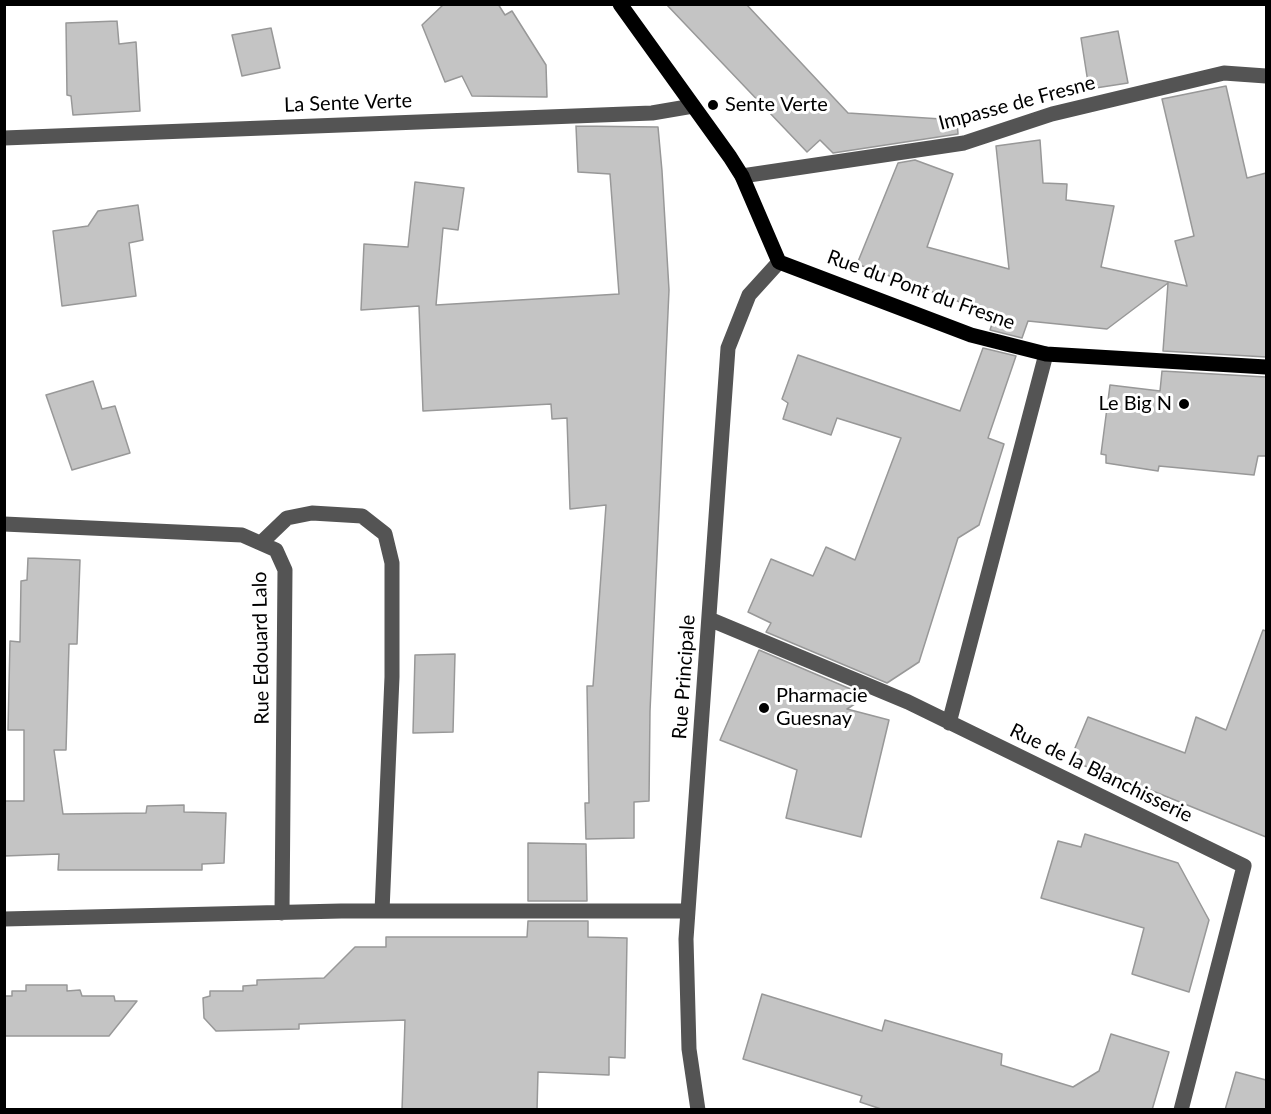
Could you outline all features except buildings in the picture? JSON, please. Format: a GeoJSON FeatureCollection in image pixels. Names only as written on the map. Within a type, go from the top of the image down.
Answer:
{"type":"FeatureCollection","features":[{"type":"Feature","properties":{"kind":"main road"},"geometry":{"type":"LineString","coordinates":[[620,4],[742,176],[779,262]]}},
{"type":"Feature","properties":{"kind":"main road","name":"Rue du Pont du Fresne"},"geometry":{"type":"LineString","coordinates":[[779,262],[971,335],[1046,354],[1266,367]]}},
{"type":"Feature","properties":{"kind":"street","name":"Impasse de Fresne"},"geometry":{"type":"LineString","coordinates":[[742,176],[964,143],[1052,114],[1224,73],[1266,76]]}},
{"type":"Feature","properties":{"kind":"street","name":"La Sente Verte"},"geometry":{"type":"LineString","coordinates":[[4,138],[652,113],[693,106]]}},
{"type":"Feature","properties":{"kind":"street","name":"Rue Principale"},"geometry":{"type":"LineString","coordinates":[[698,1110],[689,1049],[686,939],[728,348],[749,295],[779,262]]}},
{"type":"Feature","properties":{"kind":"street"},"geometry":{"type":"LineString","coordinates":[[950,723],[1046,354]]}},
{"type":"Feature","properties":{"kind":"street"},"geometry":{"type":"LineString","coordinates":[[261,543],[287,518],[312,513],[362,516],[384,534],[392,563],[392,677],[382,911]]}},
{"type":"Feature","properties":{"kind":"street","name":"Rue Edouard Lalo"},"geometry":{"type":"LineString","coordinates":[[4,524],[242,535],[276,550],[285,570],[282,913]]}},
{"type":"Feature","properties":{"kind":"street","name":"Rue de la Blanchisserie"},"geometry":{"type":"LineString","coordinates":[[709,619],[908,702],[1244,866],[1181,1110]]}},
{"type":"Feature","properties":{"kind":"street"},"geometry":{"type":"LineString","coordinates":[[4,919],[382,911],[688,911]]}},
{"type":"Feature","properties":{"kind":"place","name":"Sente Verte"},"geometry":{"type":"Point","coordinates":[713,105]}},
{"type":"Feature","properties":{"kind":"place","name":"Le Big N"},"geometry":{"type":"Point","coordinates":[1184,404]}},
{"type":"Feature","properties":{"kind":"place","name":"Pharmacie Guesnay"},"geometry":{"type":"Point","coordinates":[764,708]}}]}
